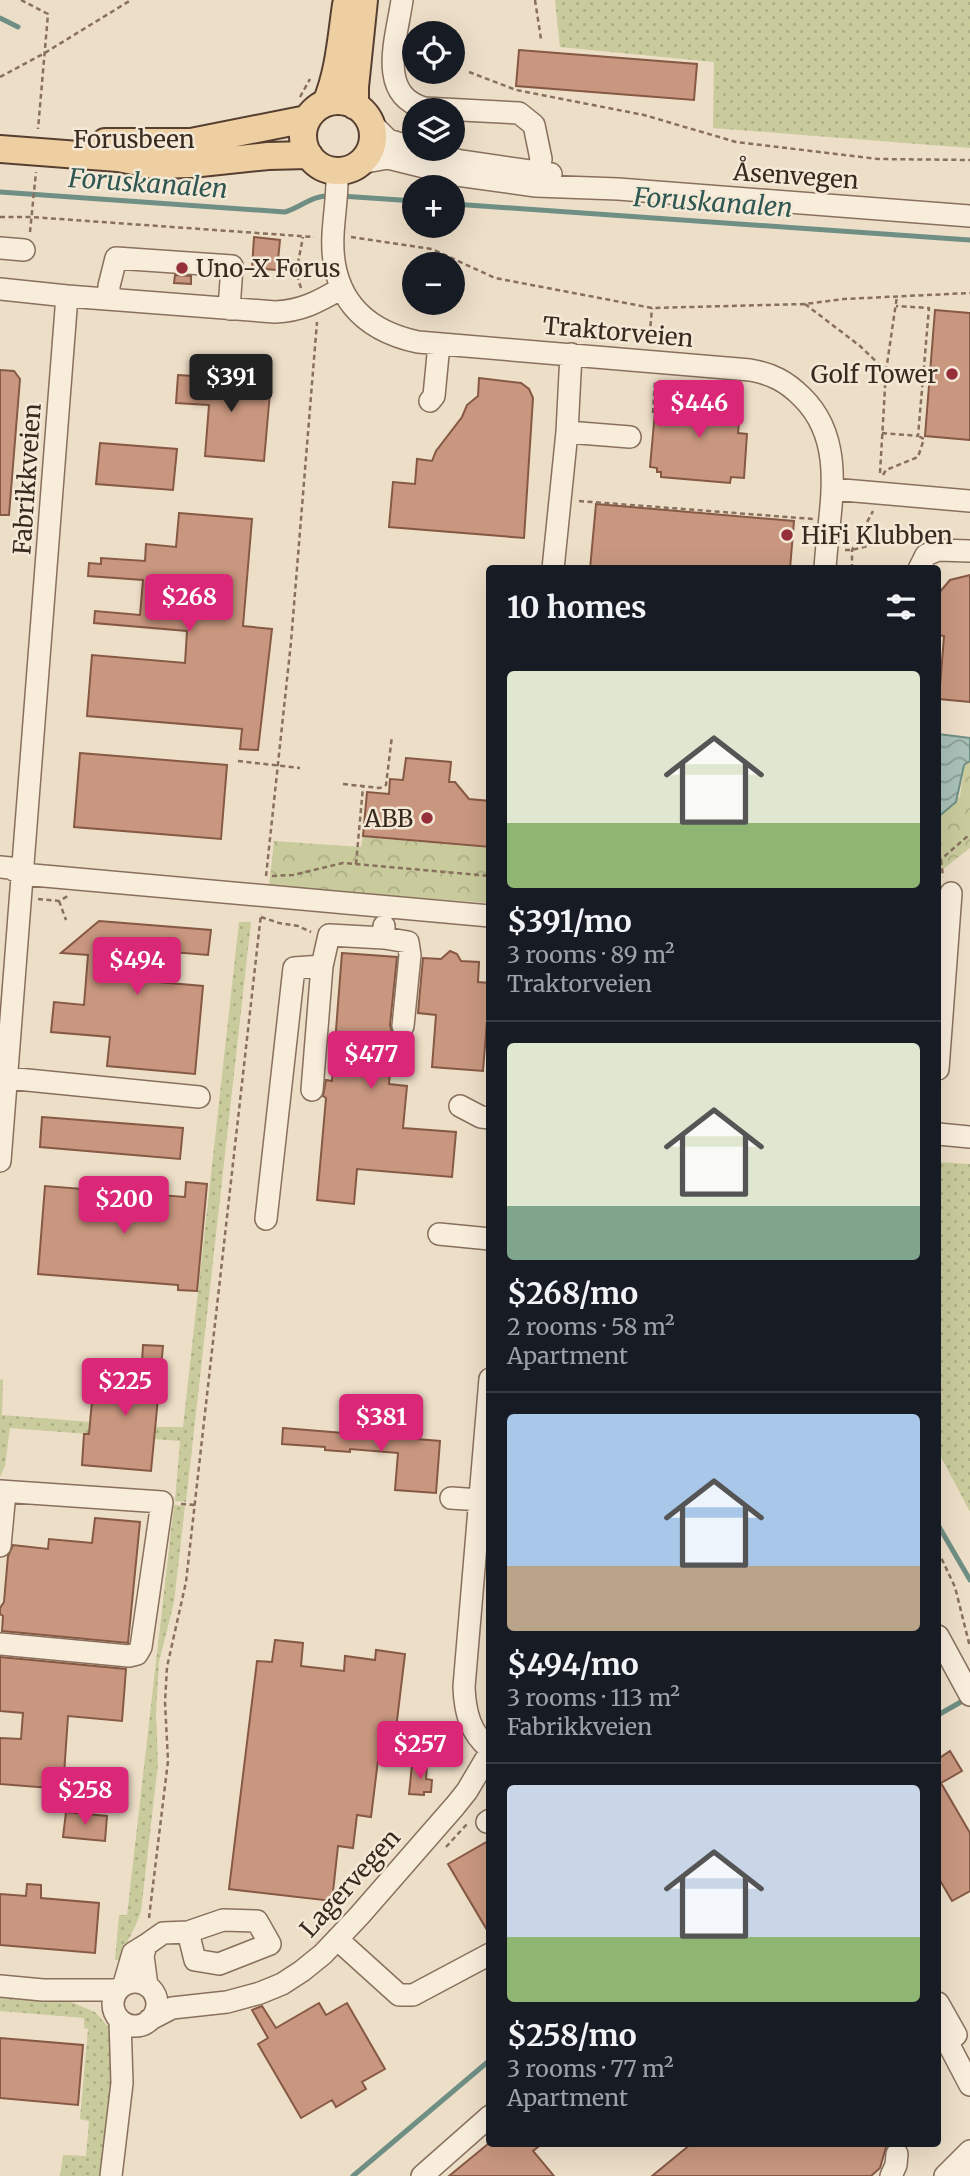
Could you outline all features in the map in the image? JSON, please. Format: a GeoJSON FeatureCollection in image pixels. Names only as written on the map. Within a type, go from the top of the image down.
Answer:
{"type":"FeatureCollection","features":[{"type":"Feature","properties":{"kind":"main road"},"geometry":{"type":"LineString","coordinates":[[346,0],[334,84],[309,124],[322,167],[345,173],[370,147],[371,128],[362,113],[355,87],[364,0]]}},
{"type":"Feature","properties":{"kind":"main road"},"geometry":{"type":"LineString","coordinates":[[309,124],[346,102],[362,113]]}},
{"type":"Feature","properties":{"kind":"main road","name":"Forusbeen"},"geometry":{"type":"LineString","coordinates":[[0,134],[170,144],[309,124]]}},
{"type":"Feature","properties":{"kind":"main road","name":"Forusbeen"},"geometry":{"type":"LineString","coordinates":[[0,149],[118,158],[192,154],[267,142],[309,124]]}},
{"type":"Feature","properties":{"kind":"street"},"geometry":{"type":"LineString","coordinates":[[401,0],[393,70],[397,90],[403,98],[424,108],[519,113],[534,125],[541,159],[537,178]]}},
{"type":"Feature","properties":{"kind":"street","name":"Åsenvegen"},"geometry":{"type":"LineString","coordinates":[[362,113],[388,140],[402,144]]}},
{"type":"Feature","properties":{"kind":"street","name":"Åsenvegen"},"geometry":{"type":"LineString","coordinates":[[345,173],[388,158],[457,175],[537,178]]}},
{"type":"Feature","properties":{"kind":"street","name":"Åsenvegen"},"geometry":{"type":"LineString","coordinates":[[461,161],[537,178],[618,189],[970,216]]}},
{"type":"Feature","properties":{"kind":"street","name":"Traktorveien"},"geometry":{"type":"LineString","coordinates":[[345,173],[332,237],[335,270],[340,289],[358,312],[379,328],[404,339],[439,344],[750,370],[778,377],[804,400],[819,419],[832,460],[825,565]]}},
{"type":"Feature","properties":{"kind":"street"},"geometry":{"type":"LineString","coordinates":[[0,248],[24,250]]}},
{"type":"Feature","properties":{"kind":"street"},"geometry":{"type":"LineString","coordinates":[[109,298],[116,258],[232,266],[229,309]]}},
{"type":"Feature","properties":{"kind":"street"},"geometry":{"type":"LineString","coordinates":[[0,289],[229,309],[295,311],[340,289]]}},
{"type":"Feature","properties":{"kind":"street","name":"Fabrikkveien"},"geometry":{"type":"LineString","coordinates":[[0,1161],[7,1078],[6,1021],[22,874],[67,296]]}},
{"type":"Feature","properties":{"kind":"street"},"geometry":{"type":"LineString","coordinates":[[430,401],[433,396],[439,344]]}},
{"type":"Feature","properties":{"kind":"street"},"geometry":{"type":"LineString","coordinates":[[553,565],[567,432],[571,354]]}},
{"type":"Feature","properties":{"kind":"street"},"geometry":{"type":"LineString","coordinates":[[567,432],[630,436]]}},
{"type":"Feature","properties":{"kind":"street"},"geometry":{"type":"LineString","coordinates":[[832,489],[970,501]]}},
{"type":"Feature","properties":{"kind":"street"},"geometry":{"type":"LineString","coordinates":[[921,565],[926,555],[938,550],[970,551]]}},
{"type":"Feature","properties":{"kind":"street"},"geometry":{"type":"LineString","coordinates":[[0,867],[22,874],[486,916]]}},
{"type":"Feature","properties":{"kind":"street"},"geometry":{"type":"LineString","coordinates":[[941,1028],[951,892]]}},
{"type":"Feature","properties":{"kind":"street"},"geometry":{"type":"LineString","coordinates":[[384,938],[386,906]]}},
{"type":"Feature","properties":{"kind":"street"},"geometry":{"type":"LineString","coordinates":[[312,1090],[322,966],[320,933],[408,942],[410,955],[404,1026]]}},
{"type":"Feature","properties":{"kind":"street"},"geometry":{"type":"LineString","coordinates":[[266,1219],[294,968],[322,966]]}},
{"type":"Feature","properties":{"kind":"street"},"geometry":{"type":"LineString","coordinates":[[7,1078],[199,1097]]}},
{"type":"Feature","properties":{"kind":"street"},"geometry":{"type":"LineString","coordinates":[[460,1106],[486,1118]]}},
{"type":"Feature","properties":{"kind":"street"},"geometry":{"type":"LineString","coordinates":[[941,1134],[970,1137]]}},
{"type":"Feature","properties":{"kind":"street"},"geometry":{"type":"LineString","coordinates":[[439,1234],[486,1239]]}},
{"type":"Feature","properties":{"kind":"street"},"geometry":{"type":"LineString","coordinates":[[486,1427],[465,1700],[470,1723],[486,1745]]}},
{"type":"Feature","properties":{"kind":"street"},"geometry":{"type":"LineString","coordinates":[[0,1546],[2,1492],[162,1502],[141,1647],[137,1654],[129,1656],[0,1644]]}},
{"type":"Feature","properties":{"kind":"street"},"geometry":{"type":"LineString","coordinates":[[451,1498],[480,1500]]}},
{"type":"Feature","properties":{"kind":"street"},"geometry":{"type":"LineString","coordinates":[[941,1642],[968,1691]]}},
{"type":"Feature","properties":{"kind":"street","name":"Lagervegen"},"geometry":{"type":"LineString","coordinates":[[0,1986],[43,1990],[128,2008],[172,2008],[242,1998],[282,1984],[323,1954],[337,1939],[467,1791],[486,1757]]}},
{"type":"Feature","properties":{"kind":"street"},"geometry":{"type":"LineString","coordinates":[[111,2176],[133,1953],[163,1933],[188,1932]]}},
{"type":"Feature","properties":{"kind":"street"},"geometry":{"type":"LineString","coordinates":[[337,1939],[399,1995],[413,1995],[486,1956]]}},
{"type":"Feature","properties":{"kind":"street"},"geometry":{"type":"LineString","coordinates":[[128,2008],[156,2010],[156,2003],[148,1987],[143,1956],[146,1945]]}},
{"type":"Feature","properties":{"kind":"street","name":"Lagervegen"},"geometry":{"type":"LineString","coordinates":[[128,2008],[136,1982],[213,2003]]}},
{"type":"Feature","properties":{"kind":"street"},"geometry":{"type":"LineString","coordinates":[[941,2008],[970,2057]]}},
{"type":"Feature","properties":{"kind":"street"},"geometry":{"type":"LineString","coordinates":[[941,2030],[970,2085]]}},
{"type":"Feature","properties":{"kind":"street"},"geometry":{"type":"LineString","coordinates":[[422,2176],[486,2120]]}},
{"type":"Feature","properties":{"kind":"street"},"geometry":{"type":"LineString","coordinates":[[945,2176],[970,2151]]}},
{"type":"Feature","properties":{"kind":"street"},"geometry":{"type":"LineString","coordinates":[[891,2176],[897,2154]]}},
{"type":"Feature","properties":{"kind":"path"},"geometry":{"type":"LineString","coordinates":[[21,0],[48,14],[38,129]]}},
{"type":"Feature","properties":{"kind":"path"},"geometry":{"type":"LineString","coordinates":[[0,77],[131,0]]}},
{"type":"Feature","properties":{"kind":"path"},"geometry":{"type":"LineString","coordinates":[[535,0],[541,39]]}},
{"type":"Feature","properties":{"kind":"path"},"geometry":{"type":"LineString","coordinates":[[309,124],[313,70]]}},
{"type":"Feature","properties":{"kind":"path"},"geometry":{"type":"LineString","coordinates":[[469,72],[516,90],[644,115],[736,142],[878,159],[970,160]]}},
{"type":"Feature","properties":{"kind":"path"},"geometry":{"type":"LineString","coordinates":[[31,217],[35,180]]}},
{"type":"Feature","properties":{"kind":"path"},"geometry":{"type":"LineString","coordinates":[[0,217],[319,237]]}},
{"type":"Feature","properties":{"kind":"path"},"geometry":{"type":"LineString","coordinates":[[345,236],[432,249],[495,278],[652,308],[805,304],[970,293]]}},
{"type":"Feature","properties":{"kind":"path"},"geometry":{"type":"LineString","coordinates":[[302,290],[296,273],[303,237]]}},
{"type":"Feature","properties":{"kind":"path"},"geometry":{"type":"LineString","coordinates":[[882,433],[918,436],[924,439],[918,457],[886,470],[879,480],[882,433],[886,371],[897,296]]}},
{"type":"Feature","properties":{"kind":"path"},"geometry":{"type":"LineString","coordinates":[[805,304],[860,346],[886,371]]}},
{"type":"Feature","properties":{"kind":"path"},"geometry":{"type":"LineString","coordinates":[[896,306],[929,308],[918,436]]}},
{"type":"Feature","properties":{"kind":"path"},"geometry":{"type":"LineString","coordinates":[[648,350],[652,308]]}},
{"type":"Feature","properties":{"kind":"path"},"geometry":{"type":"LineString","coordinates":[[264,886],[298,569],[318,328],[316,317]]}},
{"type":"Feature","properties":{"kind":"path"},"geometry":{"type":"LineString","coordinates":[[653,413],[656,373]]}},
{"type":"Feature","properties":{"kind":"path"},"geometry":{"type":"LineString","coordinates":[[574,501],[816,519]]}},
{"type":"Feature","properties":{"kind":"path"},"geometry":{"type":"LineString","coordinates":[[852,565],[852,550],[878,503]]}},
{"type":"Feature","properties":{"kind":"path"},"geometry":{"type":"LineString","coordinates":[[852,550],[898,538],[938,550]]}},
{"type":"Feature","properties":{"kind":"path"},"geometry":{"type":"LineString","coordinates":[[343,784],[380,788],[386,785],[392,736]]}},
{"type":"Feature","properties":{"kind":"path"},"geometry":{"type":"LineString","coordinates":[[238,761],[300,768]]}},
{"type":"Feature","properties":{"kind":"path"},"geometry":{"type":"LineString","coordinates":[[356,864],[363,787]]}},
{"type":"Feature","properties":{"kind":"path"},"geometry":{"type":"LineString","coordinates":[[941,859],[970,834]]}},
{"type":"Feature","properties":{"kind":"path"},"geometry":{"type":"LineString","coordinates":[[266,876],[293,875],[336,864],[486,876]]}},
{"type":"Feature","properties":{"kind":"path"},"geometry":{"type":"LineString","coordinates":[[38,899],[59,901],[67,898],[72,891]]}},
{"type":"Feature","properties":{"kind":"path"},"geometry":{"type":"LineString","coordinates":[[59,901],[66,920]]}},
{"type":"Feature","properties":{"kind":"path"},"geometry":{"type":"LineString","coordinates":[[149,1923],[168,1761],[165,1702],[167,1667],[186,1582],[262,904]]}},
{"type":"Feature","properties":{"kind":"path"},"geometry":{"type":"LineString","coordinates":[[261,917],[320,933]]}},
{"type":"Feature","properties":{"kind":"path"},"geometry":{"type":"LineString","coordinates":[[941,1557],[955,1587],[970,1647]]}},
{"type":"Feature","properties":{"kind":"green space"},"geometry":{"type":"Polygon","coordinates":[[[555,0],[970,0],[970,148],[713,128],[714,62],[560,47],[555,0]]]}},
{"type":"Feature","properties":{"kind":"green space"},"geometry":{"type":"Polygon","coordinates":[[[970,762],[970,848],[941,871],[941,813],[960,797],[964,767],[970,762]]]}},
{"type":"Feature","properties":{"kind":"green space"},"geometry":{"type":"Polygon","coordinates":[[[363,837],[486,848],[486,903],[269,887],[274,841],[361,847],[363,837]]]}},
{"type":"Feature","properties":{"kind":"green space"},"geometry":{"type":"Polygon","coordinates":[[[239,922],[251,922],[186,1502],[175,1501],[180,1441],[10,1428],[5,1466],[0,1477],[0,1380],[3,1379],[2,1415],[183,1427],[239,922]]]}},
{"type":"Feature","properties":{"kind":"green space"},"geometry":{"type":"Polygon","coordinates":[[[941,1162],[970,1164],[970,1512],[941,1457],[941,1162]]]}},
{"type":"Feature","properties":{"kind":"green space"},"geometry":{"type":"Polygon","coordinates":[[[174,1505],[185,1506],[174,1602],[159,1662],[156,1713],[158,1764],[141,1911],[119,1960],[115,1960],[119,1915],[127,1915],[174,1505]]]}},
{"type":"Feature","properties":{"kind":"green space"},"geometry":{"type":"Polygon","coordinates":[[[0,1996],[71,2002],[95,2012],[112,2031],[116,2054],[103,2176],[60,2176],[63,2155],[86,2156],[89,2121],[80,2119],[88,2029],[84,2028],[84,2018],[0,2011],[0,1996]]]}},
{"type":"Feature","properties":{"kind":"water"},"geometry":{"type":"Polygon","coordinates":[[[941,734],[970,738],[970,761],[964,765],[956,802],[941,814],[941,734]]]}},
{"type":"Feature","properties":{"kind":"building"},"geometry":{"type":"Polygon","coordinates":[[[519,50],[697,64],[694,100],[516,86],[519,50]]]}},
{"type":"Feature","properties":{"kind":"building"},"geometry":{"type":"Polygon","coordinates":[[[254,237],[280,240],[277,270],[252,268],[254,237]]]}},
{"type":"Feature","properties":{"kind":"building"},"geometry":{"type":"Polygon","coordinates":[[[175,275],[191,276],[191,284],[174,283],[175,275]]]}},
{"type":"Feature","properties":{"kind":"building","name":"Golf Tower"},"geometry":{"type":"Polygon","coordinates":[[[935,310],[970,313],[970,440],[925,436],[935,310]]]}},
{"type":"Feature","properties":{"kind":"building"},"geometry":{"type":"Polygon","coordinates":[[[0,370],[14,371],[20,379],[9,515],[0,515],[0,370]]]}},
{"type":"Feature","properties":{"kind":"building"},"geometry":{"type":"Polygon","coordinates":[[[178,375],[271,381],[264,461],[205,456],[209,405],[176,403],[178,375]]]}},
{"type":"Feature","properties":{"kind":"building"},"geometry":{"type":"Polygon","coordinates":[[[479,378],[521,383],[529,389],[533,398],[524,538],[389,527],[393,482],[415,484],[417,459],[432,461],[436,451],[462,417],[467,405],[478,396],[479,378]]]}},
{"type":"Feature","properties":{"kind":"building"},"geometry":{"type":"Polygon","coordinates":[[[669,394],[741,400],[738,433],[747,434],[744,478],[731,477],[730,483],[661,477],[657,468],[650,467],[655,412],[667,413],[669,394]]]}},
{"type":"Feature","properties":{"kind":"building"},"geometry":{"type":"Polygon","coordinates":[[[100,443],[177,449],[173,490],[96,484],[100,443]]]}},
{"type":"Feature","properties":{"kind":"building"},"geometry":{"type":"Polygon","coordinates":[[[596,504],[794,521],[790,565],[590,565],[596,504]]]}},
{"type":"Feature","properties":{"kind":"building"},"geometry":{"type":"Polygon","coordinates":[[[179,513],[252,519],[243,626],[272,629],[258,750],[240,749],[242,729],[87,716],[92,655],[185,663],[187,631],[94,623],[95,611],[140,615],[143,580],[88,576],[89,563],[101,564],[101,558],[145,561],[146,544],[176,547],[179,513]]]}},
{"type":"Feature","properties":{"kind":"building"},"geometry":{"type":"Polygon","coordinates":[[[970,575],[970,702],[941,699],[944,636],[941,636],[941,590],[950,580],[970,575]]]}},
{"type":"Feature","properties":{"kind":"building"},"geometry":{"type":"Polygon","coordinates":[[[80,753],[227,765],[221,839],[74,827],[80,753]]]}},
{"type":"Feature","properties":{"kind":"building","name":"ABB"},"geometry":{"type":"Polygon","coordinates":[[[406,758],[451,762],[449,782],[455,782],[469,799],[486,801],[486,847],[363,836],[367,792],[389,794],[390,779],[403,780],[406,758]]]}},
{"type":"Feature","properties":{"kind":"building"},"geometry":{"type":"Polygon","coordinates":[[[99,921],[211,930],[208,955],[160,951],[158,982],[203,986],[195,1074],[107,1066],[110,1037],[51,1032],[54,1002],[84,1005],[88,955],[61,953],[99,921]]]}},
{"type":"Feature","properties":{"kind":"building"},"geometry":{"type":"Polygon","coordinates":[[[450,951],[457,954],[461,961],[479,962],[478,982],[486,983],[483,1071],[432,1067],[436,1015],[418,1013],[423,958],[441,959],[450,951]]]}},
{"type":"Feature","properties":{"kind":"building"},"geometry":{"type":"Polygon","coordinates":[[[342,953],[397,957],[390,1025],[393,1035],[389,1084],[407,1086],[403,1128],[456,1132],[452,1177],[357,1169],[354,1204],[317,1200],[326,1098],[323,1096],[326,1080],[332,1081],[342,953]]]}},
{"type":"Feature","properties":{"kind":"building"},"geometry":{"type":"Polygon","coordinates":[[[42,1117],[183,1128],[180,1159],[40,1147],[42,1117]]]}},
{"type":"Feature","properties":{"kind":"building"},"geometry":{"type":"Polygon","coordinates":[[[186,1182],[207,1184],[197,1291],[178,1290],[178,1285],[38,1274],[45,1186],[185,1197],[186,1182]]]}},
{"type":"Feature","properties":{"kind":"building"},"geometry":{"type":"Polygon","coordinates":[[[143,1345],[163,1346],[151,1471],[82,1465],[84,1434],[89,1434],[94,1379],[135,1383],[137,1361],[142,1362],[143,1345]]]}},
{"type":"Feature","properties":{"kind":"building"},"geometry":{"type":"Polygon","coordinates":[[[283,1428],[440,1441],[436,1493],[395,1490],[398,1453],[350,1449],[350,1452],[282,1444],[283,1428]]]}},
{"type":"Feature","properties":{"kind":"building"},"geometry":{"type":"Polygon","coordinates":[[[95,1518],[140,1522],[128,1643],[2,1631],[3,1616],[0,1614],[0,1608],[4,1602],[8,1556],[13,1545],[48,1549],[49,1539],[92,1543],[95,1518]]]}},
{"type":"Feature","properties":{"kind":"building"},"geometry":{"type":"Polygon","coordinates":[[[275,1640],[303,1643],[301,1666],[344,1671],[345,1656],[375,1660],[376,1650],[405,1654],[395,1737],[381,1736],[371,1817],[357,1815],[353,1848],[338,1846],[332,1901],[229,1889],[257,1661],[272,1662],[275,1640]]]}},
{"type":"Feature","properties":{"kind":"building"},"geometry":{"type":"Polygon","coordinates":[[[0,1657],[126,1669],[122,1721],[68,1716],[63,1789],[0,1784],[0,1738],[21,1739],[23,1713],[0,1711],[0,1657]]]}},
{"type":"Feature","properties":{"kind":"building"},"geometry":{"type":"Polygon","coordinates":[[[950,1751],[962,1771],[941,1783],[941,1757],[950,1751]]]}},
{"type":"Feature","properties":{"kind":"building"},"geometry":{"type":"Polygon","coordinates":[[[412,1765],[427,1766],[426,1779],[432,1780],[431,1792],[424,1792],[424,1795],[409,1794],[412,1765]]]}},
{"type":"Feature","properties":{"kind":"building"},"geometry":{"type":"Polygon","coordinates":[[[941,1783],[970,1833],[970,1891],[952,1901],[941,1882],[941,1783]]]}},
{"type":"Feature","properties":{"kind":"building"},"geometry":{"type":"Polygon","coordinates":[[[66,1812],[107,1816],[105,1841],[63,1837],[66,1812]]]}},
{"type":"Feature","properties":{"kind":"building"},"geometry":{"type":"Polygon","coordinates":[[[486,1842],[486,1928],[448,1864],[486,1842]]]}},
{"type":"Feature","properties":{"kind":"building"},"geometry":{"type":"Polygon","coordinates":[[[27,1884],[41,1885],[41,1898],[99,1903],[95,1953],[0,1945],[0,1894],[26,1896],[27,1884]]]}},
{"type":"Feature","properties":{"kind":"building"},"geometry":{"type":"Polygon","coordinates":[[[319,2003],[326,2015],[347,2003],[385,2069],[362,2082],[366,2089],[336,2107],[332,2100],[301,2118],[258,2044],[268,2038],[252,2010],[262,2006],[276,2028],[319,2003]]]}},
{"type":"Feature","properties":{"kind":"building"},"geometry":{"type":"Polygon","coordinates":[[[0,2038],[83,2045],[78,2105],[0,2098],[0,2038]]]}},
{"type":"Feature","properties":{"kind":"building"},"geometry":{"type":"Polygon","coordinates":[[[486,2146],[538,2147],[533,2151],[554,2176],[449,2176],[486,2146]]]}},
{"type":"Feature","properties":{"kind":"building"},"geometry":{"type":"Polygon","coordinates":[[[687,2147],[886,2147],[880,2168],[871,2176],[652,2176],[687,2147]]]}},
{"type":"Feature","properties":{"kind":"waterway","name":"Foruskanalen"},"geometry":{"type":"LineString","coordinates":[[0,18],[18,27]]}},
{"type":"Feature","properties":{"kind":"waterway","name":"Foruskanalen"},"geometry":{"type":"LineString","coordinates":[[0,192],[285,212],[313,199],[331,196]]}},
{"type":"Feature","properties":{"kind":"waterway","name":"Foruskanalen"},"geometry":{"type":"LineString","coordinates":[[341,196],[402,200]]}},
{"type":"Feature","properties":{"kind":"waterway","name":"Foruskanalen"},"geometry":{"type":"LineString","coordinates":[[465,205],[970,240]]}},
{"type":"Feature","properties":{"kind":"waterway"},"geometry":{"type":"LineString","coordinates":[[941,1530],[970,1580]]}},
{"type":"Feature","properties":{"kind":"waterway"},"geometry":{"type":"LineString","coordinates":[[941,1713],[966,1699]]}},
{"type":"Feature","properties":{"kind":"waterway"},"geometry":{"type":"LineString","coordinates":[[353,2176],[486,2063]]}},
{"type":"Feature","properties":{"kind":"place","name":"Uno-X Forus"},"geometry":{"type":"Point","coordinates":[182,268]}},
{"type":"Feature","properties":{"kind":"place","name":"Golf Tower"},"geometry":{"type":"Point","coordinates":[952,374]}},
{"type":"Feature","properties":{"kind":"place","name":"HiFi Klubben"},"geometry":{"type":"Point","coordinates":[787,535]}},
{"type":"Feature","properties":{"kind":"place","name":"ABB"},"geometry":{"type":"Point","coordinates":[427,818]}}]}
